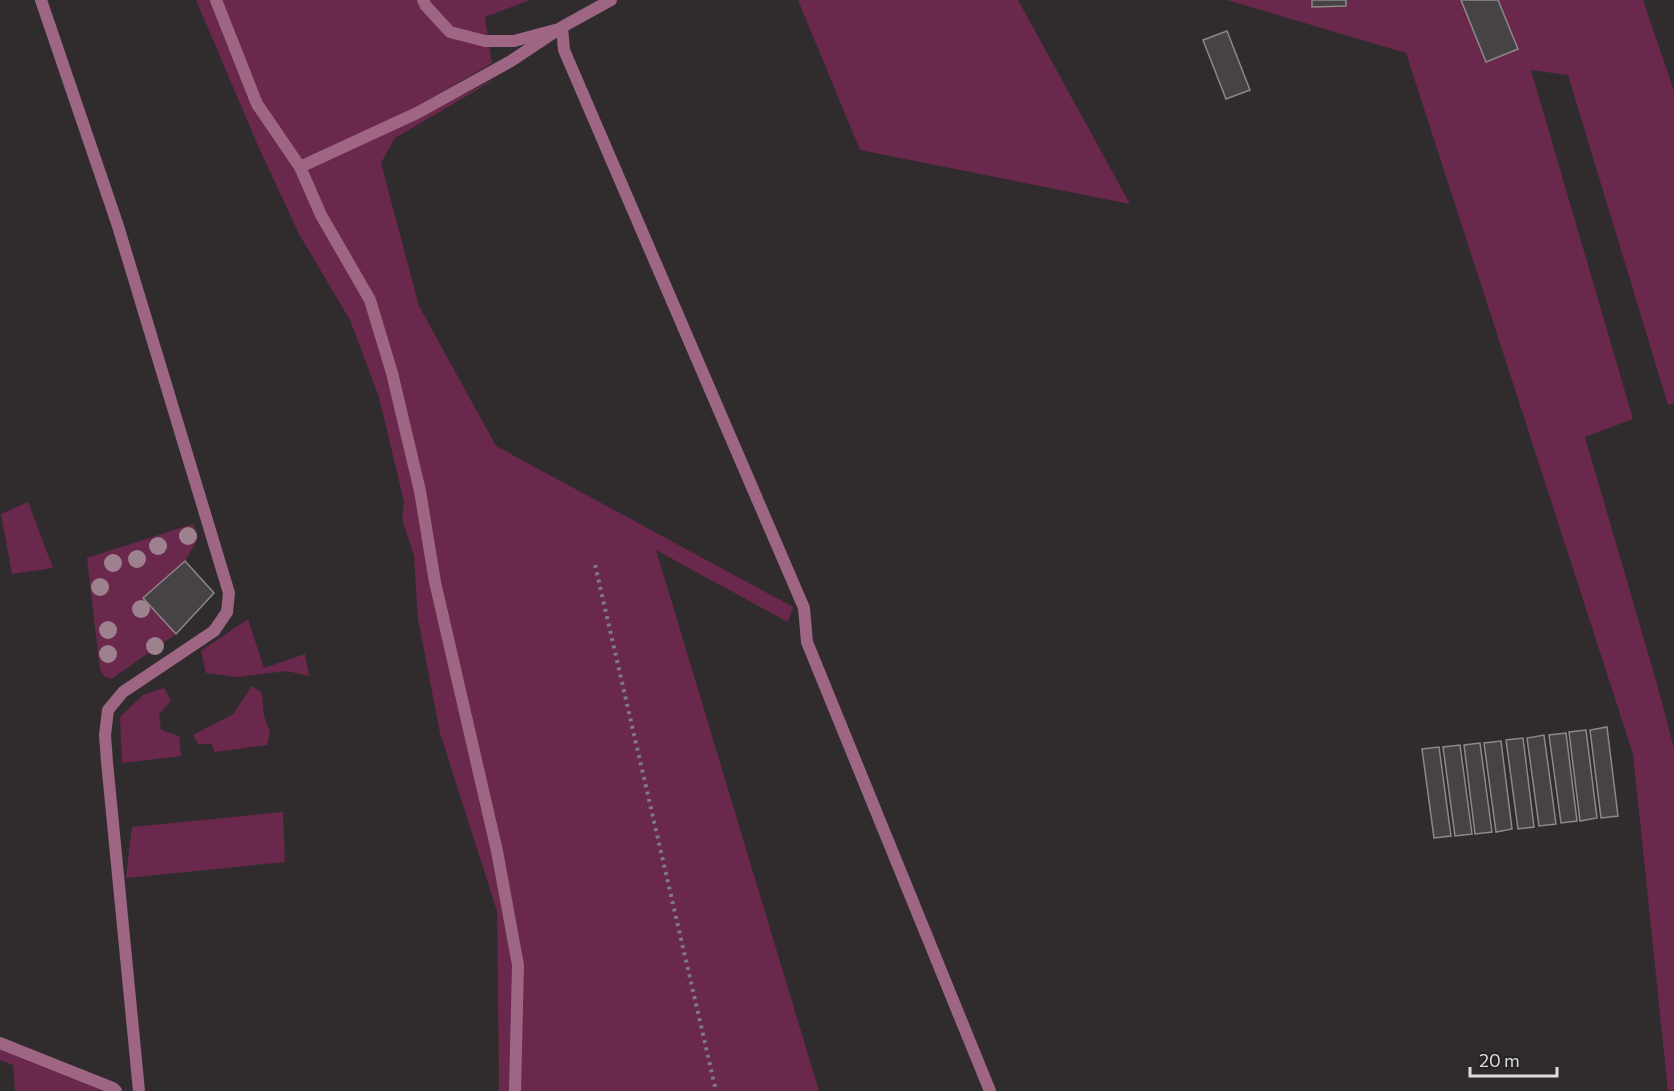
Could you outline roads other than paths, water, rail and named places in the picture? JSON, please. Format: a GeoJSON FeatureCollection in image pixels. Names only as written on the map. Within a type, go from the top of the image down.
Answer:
{"type":"FeatureCollection","features":[{"type":"Feature","properties":{"kind":"street"},"geometry":{"type":"LineString","coordinates":[[41,0],[118,226],[229,592],[227,612],[214,631],[123,692],[108,710],[105,735],[107,762],[139,1091]]}},
{"type":"Feature","properties":{"kind":"street"},"geometry":{"type":"LineString","coordinates":[[216,0],[257,104],[300,167],[321,215],[370,300],[392,373],[420,491],[435,582],[497,851],[518,965],[515,1091]]}},
{"type":"Feature","properties":{"kind":"street"},"geometry":{"type":"LineString","coordinates":[[423,0],[450,32],[485,41],[514,41],[562,27]]}},
{"type":"Feature","properties":{"kind":"street"},"geometry":{"type":"LineString","coordinates":[[300,167],[417,113],[511,61],[562,27],[611,0]]}},
{"type":"Feature","properties":{"kind":"street"},"geometry":{"type":"LineString","coordinates":[[562,27],[564,50],[804,608],[807,642],[990,1091]]}},
{"type":"Feature","properties":{"kind":"street"},"geometry":{"type":"LineString","coordinates":[[0,1043],[116,1091]]}}]}
